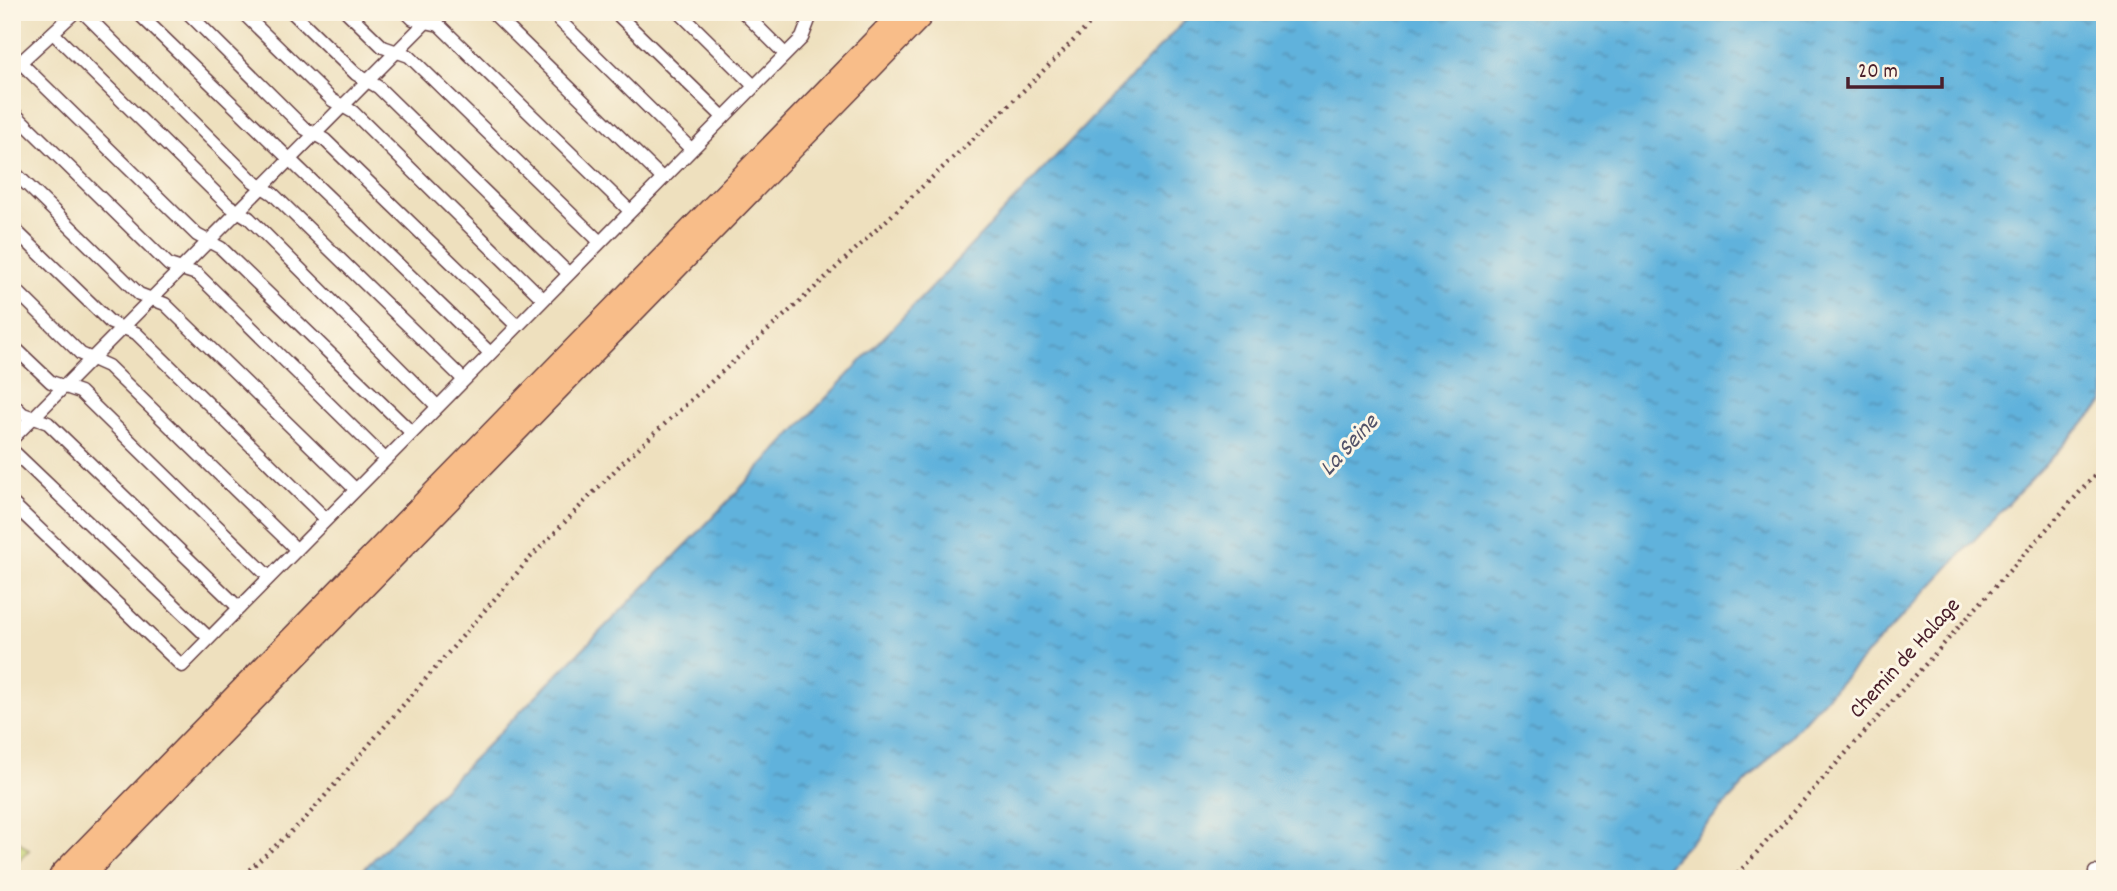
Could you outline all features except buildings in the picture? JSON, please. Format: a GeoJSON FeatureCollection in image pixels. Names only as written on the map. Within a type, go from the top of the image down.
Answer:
{"type":"FeatureCollection","features":[{"type":"Feature","properties":{"kind":"main road"},"geometry":{"type":"LineString","coordinates":[[68,879],[914,12]]}},
{"type":"Feature","properties":{"kind":"lane"},"geometry":{"type":"LineString","coordinates":[[75,12],[16,66],[197,235],[221,248],[411,432]]}},
{"type":"Feature","properties":{"kind":"lane"},"geometry":{"type":"LineString","coordinates":[[83,12],[262,188],[273,194],[463,379]]}},
{"type":"Feature","properties":{"kind":"lane"},"geometry":{"type":"LineString","coordinates":[[137,12],[489,352]]}},
{"type":"Feature","properties":{"kind":"lane"},"geometry":{"type":"LineString","coordinates":[[187,12],[304,128],[325,140],[516,325]]}},
{"type":"Feature","properties":{"kind":"lane"},"geometry":{"type":"LineString","coordinates":[[242,12],[343,106],[353,111],[542,298]]}},
{"type":"Feature","properties":{"kind":"lane"},"geometry":{"type":"LineString","coordinates":[[292,12],[568,272]]}},
{"type":"Feature","properties":{"kind":"lane"},"geometry":{"type":"LineString","coordinates":[[347,12],[383,47],[409,56],[599,241]]}},
{"type":"Feature","properties":{"kind":"lane"},"geometry":{"type":"LineString","coordinates":[[406,12],[413,19],[431,17]]}},
{"type":"Feature","properties":{"kind":"lane"},"geometry":{"type":"LineString","coordinates":[[492,12],[662,178]]}},
{"type":"Feature","properties":{"kind":"lane"},"geometry":{"type":"LineString","coordinates":[[551,12],[691,149]]}},
{"type":"Feature","properties":{"kind":"lane"},"geometry":{"type":"LineString","coordinates":[[615,12],[723,117]]}},
{"type":"Feature","properties":{"kind":"lane"},"geometry":{"type":"LineString","coordinates":[[679,12],[754,86]]}},
{"type":"Feature","properties":{"kind":"lane"},"geometry":{"type":"LineString","coordinates":[[743,12],[785,54]]}},
{"type":"Feature","properties":{"kind":"lane"},"geometry":{"type":"LineString","coordinates":[[12,503],[182,666],[542,298],[802,38],[810,13]]}},
{"type":"Feature","properties":{"kind":"lane"},"geometry":{"type":"LineString","coordinates":[[12,439],[431,17]]}},
{"type":"Feature","properties":{"kind":"lane"},"geometry":{"type":"LineString","coordinates":[[431,17],[629,210]]}},
{"type":"Feature","properties":{"kind":"lane"},"geometry":{"type":"LineString","coordinates":[[53,33],[437,406]]}},
{"type":"Feature","properties":{"kind":"lane"},"geometry":{"type":"LineString","coordinates":[[12,111],[169,265],[197,274],[385,459]]}},
{"type":"Feature","properties":{"kind":"lane"},"geometry":{"type":"LineString","coordinates":[[12,170],[139,294],[165,304],[355,489]]}},
{"type":"Feature","properties":{"kind":"lane"},"geometry":{"type":"LineString","coordinates":[[12,227],[110,323],[136,333],[326,519]]}},
{"type":"Feature","properties":{"kind":"lane"},"geometry":{"type":"LineString","coordinates":[[12,286],[81,354],[108,366],[296,549]]}},
{"type":"Feature","properties":{"kind":"lane"},"geometry":{"type":"LineString","coordinates":[[12,345],[51,382],[80,392],[269,577]]}},
{"type":"Feature","properties":{"kind":"lane"},"geometry":{"type":"LineString","coordinates":[[12,403],[23,414],[48,423],[239,608]]}},
{"type":"Feature","properties":{"kind":"lane"},"geometry":{"type":"LineString","coordinates":[[12,450],[209,638]]}},
{"type":"Feature","properties":{"kind":"path"},"geometry":{"type":"LineString","coordinates":[[239,879],[305,819],[529,559],[624,461],[809,293],[1005,109],[1102,12]]}},
{"type":"Feature","properties":{"kind":"path","name":"Chemin de Halage"},"geometry":{"type":"LineString","coordinates":[[1733,879],[2105,464]]}},
{"type":"Feature","properties":{"kind":"green space"},"geometry":{"type":"Polygon","coordinates":[[[12,836],[29,850],[12,867],[12,836]]]}},
{"type":"Feature","properties":{"kind":"water","name":"La Seine"},"geometry":{"type":"Polygon","coordinates":[[[1193,12],[2105,12],[2105,401],[1655,879],[354,879],[692,539],[1193,12]]]}}]}
